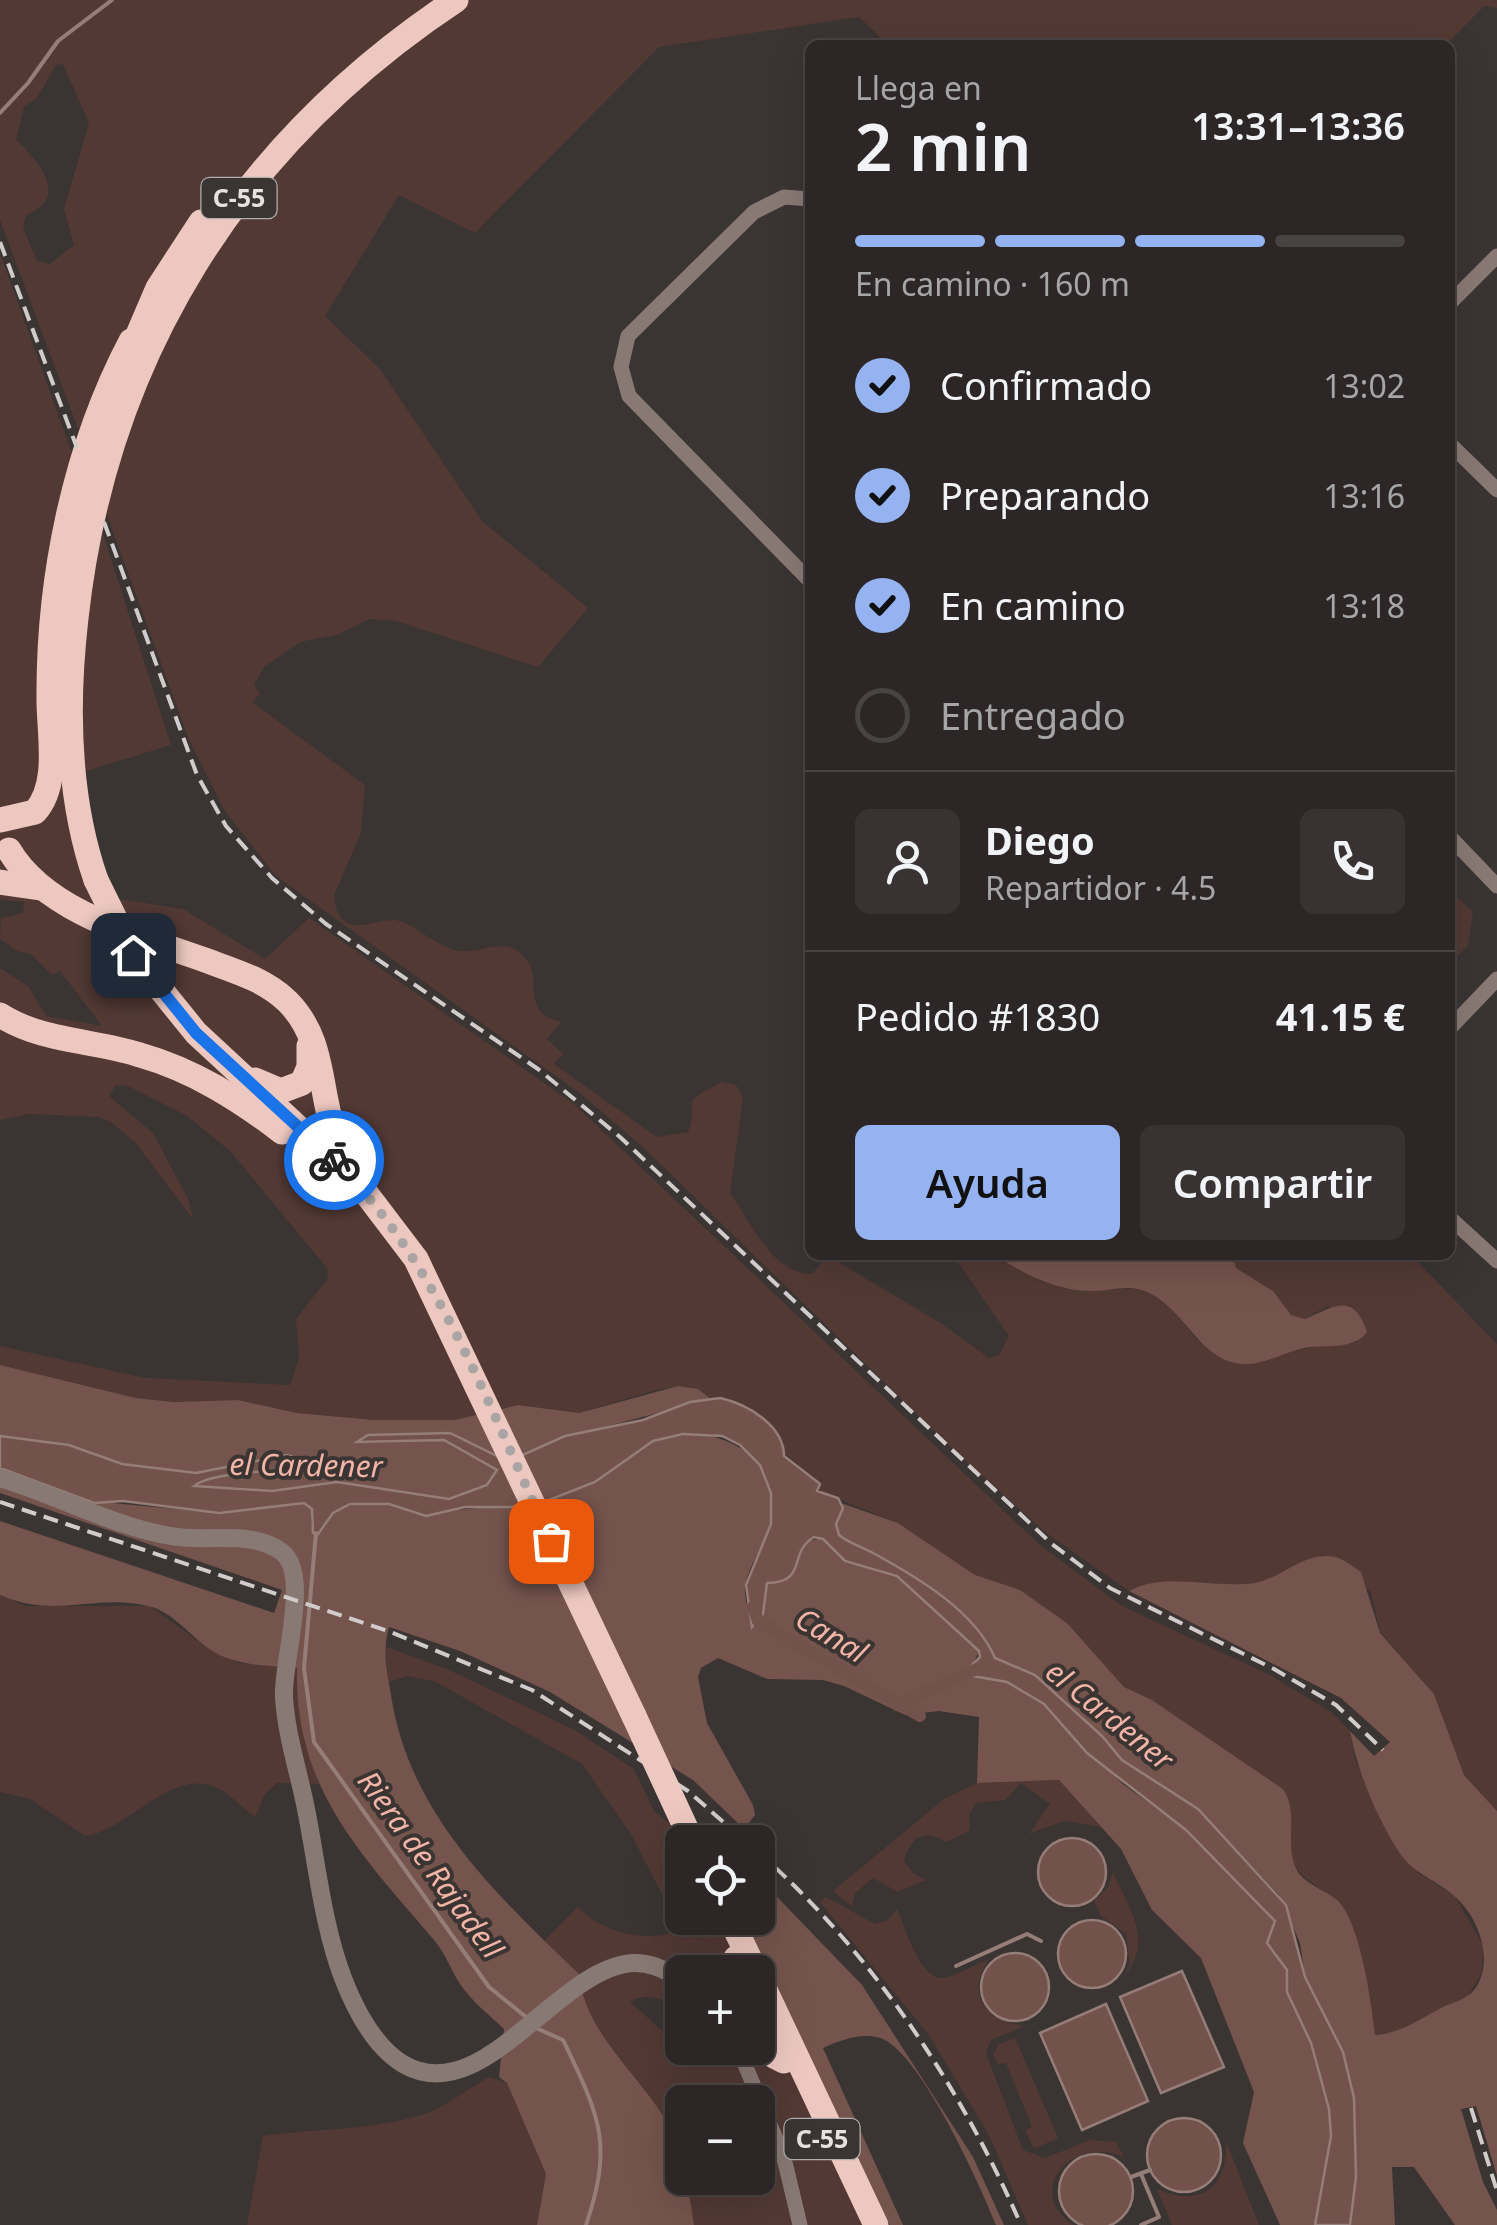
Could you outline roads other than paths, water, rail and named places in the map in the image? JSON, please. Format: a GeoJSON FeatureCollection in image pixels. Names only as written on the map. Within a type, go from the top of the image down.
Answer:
{"type":"FeatureCollection","features":[{"type":"Feature","properties":{"kind":"highway","name":"C-55"},"geometry":{"type":"LineString","coordinates":[[433,1300],[378,1222],[165,1015],[126,953],[90,879],[65,784],[64,627],[93,462],[138,328],[158,288],[209,211],[279,129],[390,32],[436,0]]}},
{"type":"Feature","properties":{"kind":"highway","name":"C-55"},"geometry":{"type":"LineString","coordinates":[[90,879],[76,794],[70,686],[74,633],[89,532],[142,360],[201,253],[275,154],[370,60],[456,0]]}},
{"type":"Feature","properties":{"kind":"highway"},"geometry":{"type":"LineString","coordinates":[[0,820],[35,812],[48,788],[51,636],[68,522],[97,422],[138,328]]}},
{"type":"Feature","properties":{"kind":"highway"},"geometry":{"type":"LineString","coordinates":[[9,850],[24,872],[45,889],[122,929],[258,980],[288,1002],[320,1053],[332,1134],[350,1164],[377,1194],[385,1214]]}},
{"type":"Feature","properties":{"kind":"highway"},"geometry":{"type":"LineString","coordinates":[[0,882],[45,889]]}},
{"type":"Feature","properties":{"kind":"highway","name":"C-55"},"geometry":{"type":"LineString","coordinates":[[126,953],[196,1033],[328,1154],[385,1214],[433,1300],[680,1825]]}},
{"type":"Feature","properties":{"kind":"highway"},"geometry":{"type":"LineString","coordinates":[[0,1015],[44,1034],[142,1055],[189,1073],[254,1111],[317,1160]]}},
{"type":"Feature","properties":{"kind":"highway"},"geometry":{"type":"LineString","coordinates":[[196,1033],[216,1043],[259,1084],[281,1091],[302,1083],[307,1074],[305,1026]]}},
{"type":"Feature","properties":{"kind":"highway"},"geometry":{"type":"LineString","coordinates":[[775,2025],[790,2060]]}},
{"type":"Feature","properties":{"kind":"highway","name":"C-55"},"geometry":{"type":"LineString","coordinates":[[775,2029],[864,2225]]}},
{"type":"Feature","properties":{"kind":"highway"},"geometry":{"type":"LineString","coordinates":[[775,2056],[790,2060]]}},
{"type":"Feature","properties":{"kind":"highway","name":"C-55"},"geometry":{"type":"LineString","coordinates":[[790,2060],[876,2225]]}},
{"type":"Feature","properties":{"kind":"street"},"geometry":{"type":"LineString","coordinates":[[805,198],[784,196],[754,212],[628,336],[621,368],[629,396],[805,576]]}},
{"type":"Feature","properties":{"kind":"street"},"geometry":{"type":"LineString","coordinates":[[1455,298],[1497,256]]}},
{"type":"Feature","properties":{"kind":"street"},"geometry":{"type":"LineString","coordinates":[[1455,449],[1497,490]]}},
{"type":"Feature","properties":{"kind":"street"},"geometry":{"type":"LineString","coordinates":[[1455,842],[1497,886]]}},
{"type":"Feature","properties":{"kind":"street"},"geometry":{"type":"LineString","coordinates":[[1455,1023],[1497,979]]}},
{"type":"Feature","properties":{"kind":"street"},"geometry":{"type":"LineString","coordinates":[[1455,1223],[1497,1261]]}},
{"type":"Feature","properties":{"kind":"street"},"geometry":{"type":"LineString","coordinates":[[0,1478],[140,1529],[175,1538],[263,1541],[285,1554],[295,1570],[296,1593],[284,1698],[342,1976],[379,2042],[402,2063],[439,2076],[484,2058],[606,1970],[630,1963],[665,1970]]}},
{"type":"Feature","properties":{"kind":"street"},"geometry":{"type":"LineString","coordinates":[[745,2065],[784,2158],[800,2225]]}},
{"type":"Feature","properties":{"kind":"waterway"},"geometry":{"type":"LineString","coordinates":[[0,113],[58,41],[112,0]]}},
{"type":"Feature","properties":{"kind":"waterway","name":"Riera de Rajadell"},"geometry":{"type":"LineString","coordinates":[[316,1533],[304,1668],[314,1742],[489,1987],[526,2017]]}},
{"type":"Feature","properties":{"kind":"waterway","name":"Canal"},"geometry":{"type":"LineString","coordinates":[[753,1607],[758,1621],[920,1716]]}},
{"type":"Feature","properties":{"kind":"waterway","name":"Canal"},"geometry":{"type":"LineString","coordinates":[[897,1705],[981,1667]]}},
{"type":"Feature","properties":{"kind":"waterway"},"geometry":{"type":"LineString","coordinates":[[956,1966],[1027,1934],[1041,1941]]}},
{"type":"Feature","properties":{"kind":"waterway","name":"Riera de Rajadell"},"geometry":{"type":"LineString","coordinates":[[536,2028],[563,2040],[593,2110],[601,2150],[595,2197],[586,2225]]}},
{"type":"Feature","properties":{"kind":"waterway"},"geometry":{"type":"LineString","coordinates":[[1131,2177],[1150,2170]]}},
{"type":"Feature","properties":{"kind":"waterway"},"geometry":{"type":"LineString","coordinates":[[1141,2174],[1159,2217],[1141,2225]]}},
{"type":"Feature","properties":{"kind":"railway"},"geometry":{"type":"LineString","coordinates":[[0,242],[77,448]]}},
{"type":"Feature","properties":{"kind":"railway"},"geometry":{"type":"LineString","coordinates":[[104,522],[197,775],[226,826],[272,878],[326,924],[538,1069],[620,1137],[1052,1544],[1110,1588],[1274,1669],[1336,1705],[1383,1750]]}},
{"type":"Feature","properties":{"kind":"railway"},"geometry":{"type":"LineString","coordinates":[[0,1502],[388,1631],[532,1690],[688,1791],[727,1825]]}},
{"type":"Feature","properties":{"kind":"railway"},"geometry":{"type":"LineString","coordinates":[[775,1868],[838,1933],[909,2024],[970,2122],[1021,2225]]}},
{"type":"Feature","properties":{"kind":"railway"},"geometry":{"type":"LineString","coordinates":[[1471,2108],[1497,2191]]}},
{"type":"Feature","properties":{"kind":"water label","name":"el Cardener"},"geometry":{"type":"Point","coordinates":[306,1466]}},
{"type":"Feature","properties":{"kind":"water label","name":"el Cardener"},"geometry":{"type":"Point","coordinates":[1109,1716]}}]}
